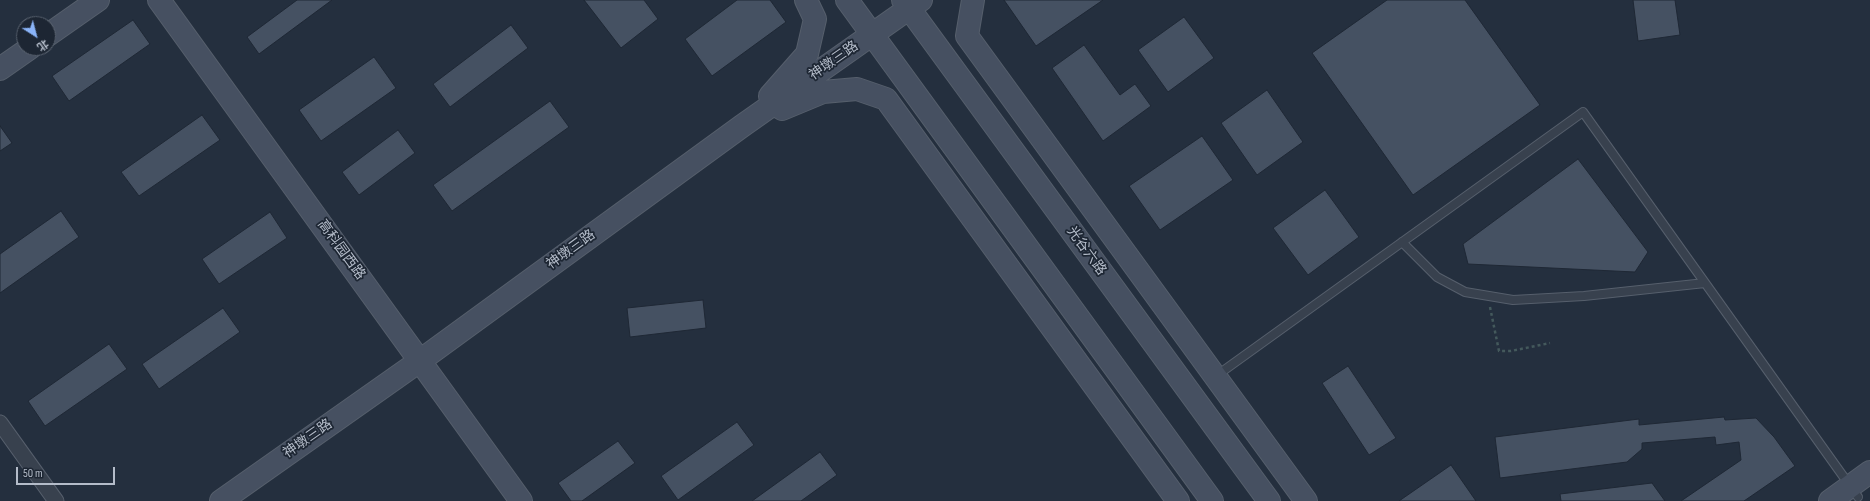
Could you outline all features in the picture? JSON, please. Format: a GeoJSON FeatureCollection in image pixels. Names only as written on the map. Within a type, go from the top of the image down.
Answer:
{"type":"FeatureCollection","features":[{"type":"Feature","properties":{"kind":"street"},"geometry":{"type":"LineString","coordinates":[[56,29],[98,0]]}},
{"type":"Feature","properties":{"kind":"street","name":"高科园西路"},"geometry":{"type":"LineString","coordinates":[[159,0],[521,501]]}},
{"type":"Feature","properties":{"kind":"street"},"geometry":{"type":"LineString","coordinates":[[847,0],[1212,501]]}},
{"type":"Feature","properties":{"kind":"street"},"geometry":{"type":"LineString","coordinates":[[973,0],[967,36],[982,108]]}},
{"type":"Feature","properties":{"kind":"street","name":"神墩三路"},"geometry":{"type":"LineString","coordinates":[[221,501],[420,360],[742,126],[872,34],[911,3]]}},
{"type":"Feature","properties":{"kind":"street","name":"光谷六路"},"geometry":{"type":"LineString","coordinates":[[911,3],[982,108],[1269,501]]}},
{"type":"Feature","properties":{"kind":"street"},"geometry":{"type":"LineString","coordinates":[[742,126],[807,54],[811,6]]}},
{"type":"Feature","properties":{"kind":"street"},"geometry":{"type":"LineString","coordinates":[[967,36],[1306,501]]}},
{"type":"Feature","properties":{"kind":"street"},"geometry":{"type":"LineString","coordinates":[[0,69],[19,56]]}},
{"type":"Feature","properties":{"kind":"street"},"geometry":{"type":"LineString","coordinates":[[742,126],[823,92],[857,89],[886,99],[914,114],[944,134]]}},
{"type":"Feature","properties":{"kind":"street"},"geometry":{"type":"LineString","coordinates":[[886,99],[1178,501]]}},
{"type":"Feature","properties":{"kind":"street"},"geometry":{"type":"LineString","coordinates":[[999,208],[1022,286]]}},
{"type":"Feature","properties":{"kind":"street"},"geometry":{"type":"LineString","coordinates":[[1091,257],[1161,303]]}},
{"type":"Feature","properties":{"kind":"street"},"geometry":{"type":"LineString","coordinates":[[0,423],[56,501]]}},
{"type":"Feature","properties":{"kind":"street"},"geometry":{"type":"LineString","coordinates":[[1830,501],[1857,493],[1870,472]]}},
{"type":"Feature","properties":{"kind":"street"},"geometry":{"type":"LineString","coordinates":[[1159,474],[1194,501]]}},
{"type":"Feature","properties":{"kind":"lane"},"geometry":{"type":"LineString","coordinates":[[1215,377],[1583,112],[1704,283],[1857,493]]}},
{"type":"Feature","properties":{"kind":"lane"},"geometry":{"type":"LineString","coordinates":[[1402,242],[1437,277],[1465,292],[1514,300],[1584,296],[1704,283]]}},
{"type":"Feature","properties":{"kind":"path"},"geometry":{"type":"LineString","coordinates":[[1490,304],[1499,351],[1511,351],[1550,343]]}},
{"type":"Feature","properties":{"kind":"building"},"geometry":{"type":"Polygon","coordinates":[[[297,0],[332,0],[259,54],[247,37],[297,0]]]}},
{"type":"Feature","properties":{"kind":"building"},"geometry":{"type":"Polygon","coordinates":[[[584,0],[644,0],[658,19],[621,48],[584,0]]]}},
{"type":"Feature","properties":{"kind":"building"},"geometry":{"type":"Polygon","coordinates":[[[737,0],[770,0],[786,22],[712,76],[685,39],[737,0]]]}},
{"type":"Feature","properties":{"kind":"building"},"geometry":{"type":"Polygon","coordinates":[[[1004,0],[1103,0],[1036,46],[1004,0]]]}},
{"type":"Feature","properties":{"kind":"building"},"geometry":{"type":"Polygon","coordinates":[[[1387,0],[1465,0],[1540,105],[1413,195],[1312,53],[1387,0]]]}},
{"type":"Feature","properties":{"kind":"building"},"geometry":{"type":"Polygon","coordinates":[[[1633,0],[1675,0],[1680,35],[1638,41],[1633,0]]]}},
{"type":"Feature","properties":{"kind":"building"},"geometry":{"type":"Polygon","coordinates":[[[1184,17],[1214,58],[1168,92],[1138,50],[1184,17]]]}},
{"type":"Feature","properties":{"kind":"building"},"geometry":{"type":"Polygon","coordinates":[[[133,20],[150,44],[69,101],[52,76],[133,20]]]}},
{"type":"Feature","properties":{"kind":"building"},"geometry":{"type":"Polygon","coordinates":[[[511,25],[528,48],[450,107],[433,84],[511,25]]]}},
{"type":"Feature","properties":{"kind":"building"},"geometry":{"type":"Polygon","coordinates":[[[1084,45],[1120,95],[1135,84],[1151,106],[1103,141],[1052,68],[1084,45]]]}},
{"type":"Feature","properties":{"kind":"building"},"geometry":{"type":"Polygon","coordinates":[[[374,57],[396,88],[321,141],[299,110],[374,57]]]}},
{"type":"Feature","properties":{"kind":"building"},"geometry":{"type":"Polygon","coordinates":[[[1267,90],[1303,142],[1257,175],[1221,123],[1267,90]]]}},
{"type":"Feature","properties":{"kind":"building"},"geometry":{"type":"Polygon","coordinates":[[[550,101],[569,127],[452,211],[433,185],[550,101]]]}},
{"type":"Feature","properties":{"kind":"building"},"geometry":{"type":"Polygon","coordinates":[[[202,115],[220,140],[139,196],[121,172],[202,115]]]}},
{"type":"Feature","properties":{"kind":"building"},"geometry":{"type":"Polygon","coordinates":[[[0,126],[12,143],[0,151],[0,126]]]}},
{"type":"Feature","properties":{"kind":"building"},"geometry":{"type":"Polygon","coordinates":[[[398,130],[415,153],[359,195],[342,172],[398,130]]]}},
{"type":"Feature","properties":{"kind":"building"},"geometry":{"type":"Polygon","coordinates":[[[1202,136],[1233,180],[1160,230],[1129,186],[1202,136]]]}},
{"type":"Feature","properties":{"kind":"building"},"geometry":{"type":"Polygon","coordinates":[[[1578,159],[1648,252],[1635,272],[1468,264],[1463,244],[1578,159]]]}},
{"type":"Feature","properties":{"kind":"building"},"geometry":{"type":"Polygon","coordinates":[[[1325,190],[1359,237],[1308,275],[1273,228],[1325,190]]]}},
{"type":"Feature","properties":{"kind":"building"},"geometry":{"type":"Polygon","coordinates":[[[61,211],[79,237],[0,293],[0,254],[61,211]]]}},
{"type":"Feature","properties":{"kind":"building"},"geometry":{"type":"Polygon","coordinates":[[[270,212],[287,238],[219,284],[202,259],[270,212]]]}},
{"type":"Feature","properties":{"kind":"building"},"geometry":{"type":"Polygon","coordinates":[[[703,300],[706,328],[630,337],[627,308],[703,300]]]}},
{"type":"Feature","properties":{"kind":"building"},"geometry":{"type":"Polygon","coordinates":[[[223,308],[240,332],[159,389],[142,364],[223,308]]]}},
{"type":"Feature","properties":{"kind":"building"},"geometry":{"type":"Polygon","coordinates":[[[109,344],[127,369],[45,426],[28,401],[109,344]]]}},
{"type":"Feature","properties":{"kind":"building"},"geometry":{"type":"Polygon","coordinates":[[[1348,366],[1396,438],[1369,455],[1322,383],[1348,366]]]}},
{"type":"Feature","properties":{"kind":"building"},"geometry":{"type":"Polygon","coordinates":[[[1724,417],[1725,420],[1756,418],[1774,437],[1795,466],[1744,501],[1681,501],[1741,460],[1739,442],[1716,445],[1715,437],[1642,443],[1642,449],[1627,462],[1500,478],[1495,437],[1639,419],[1639,425],[1724,417]]]}},
{"type":"Feature","properties":{"kind":"building"},"geometry":{"type":"Polygon","coordinates":[[[737,422],[754,445],[678,500],[661,476],[737,422]]]}},
{"type":"Feature","properties":{"kind":"building"},"geometry":{"type":"Polygon","coordinates":[[[618,441],[635,463],[582,501],[571,501],[558,483],[618,441]]]}},
{"type":"Feature","properties":{"kind":"building"},"geometry":{"type":"Polygon","coordinates":[[[820,452],[837,475],[801,501],[752,501],[820,452]]]}},
{"type":"Feature","properties":{"kind":"building"},"geometry":{"type":"Polygon","coordinates":[[[1451,465],[1476,501],[1399,501],[1451,465]]]}},
{"type":"Feature","properties":{"kind":"building"},"geometry":{"type":"Polygon","coordinates":[[[1652,483],[1665,501],[1561,501],[1560,494],[1652,483]]]}}]}
